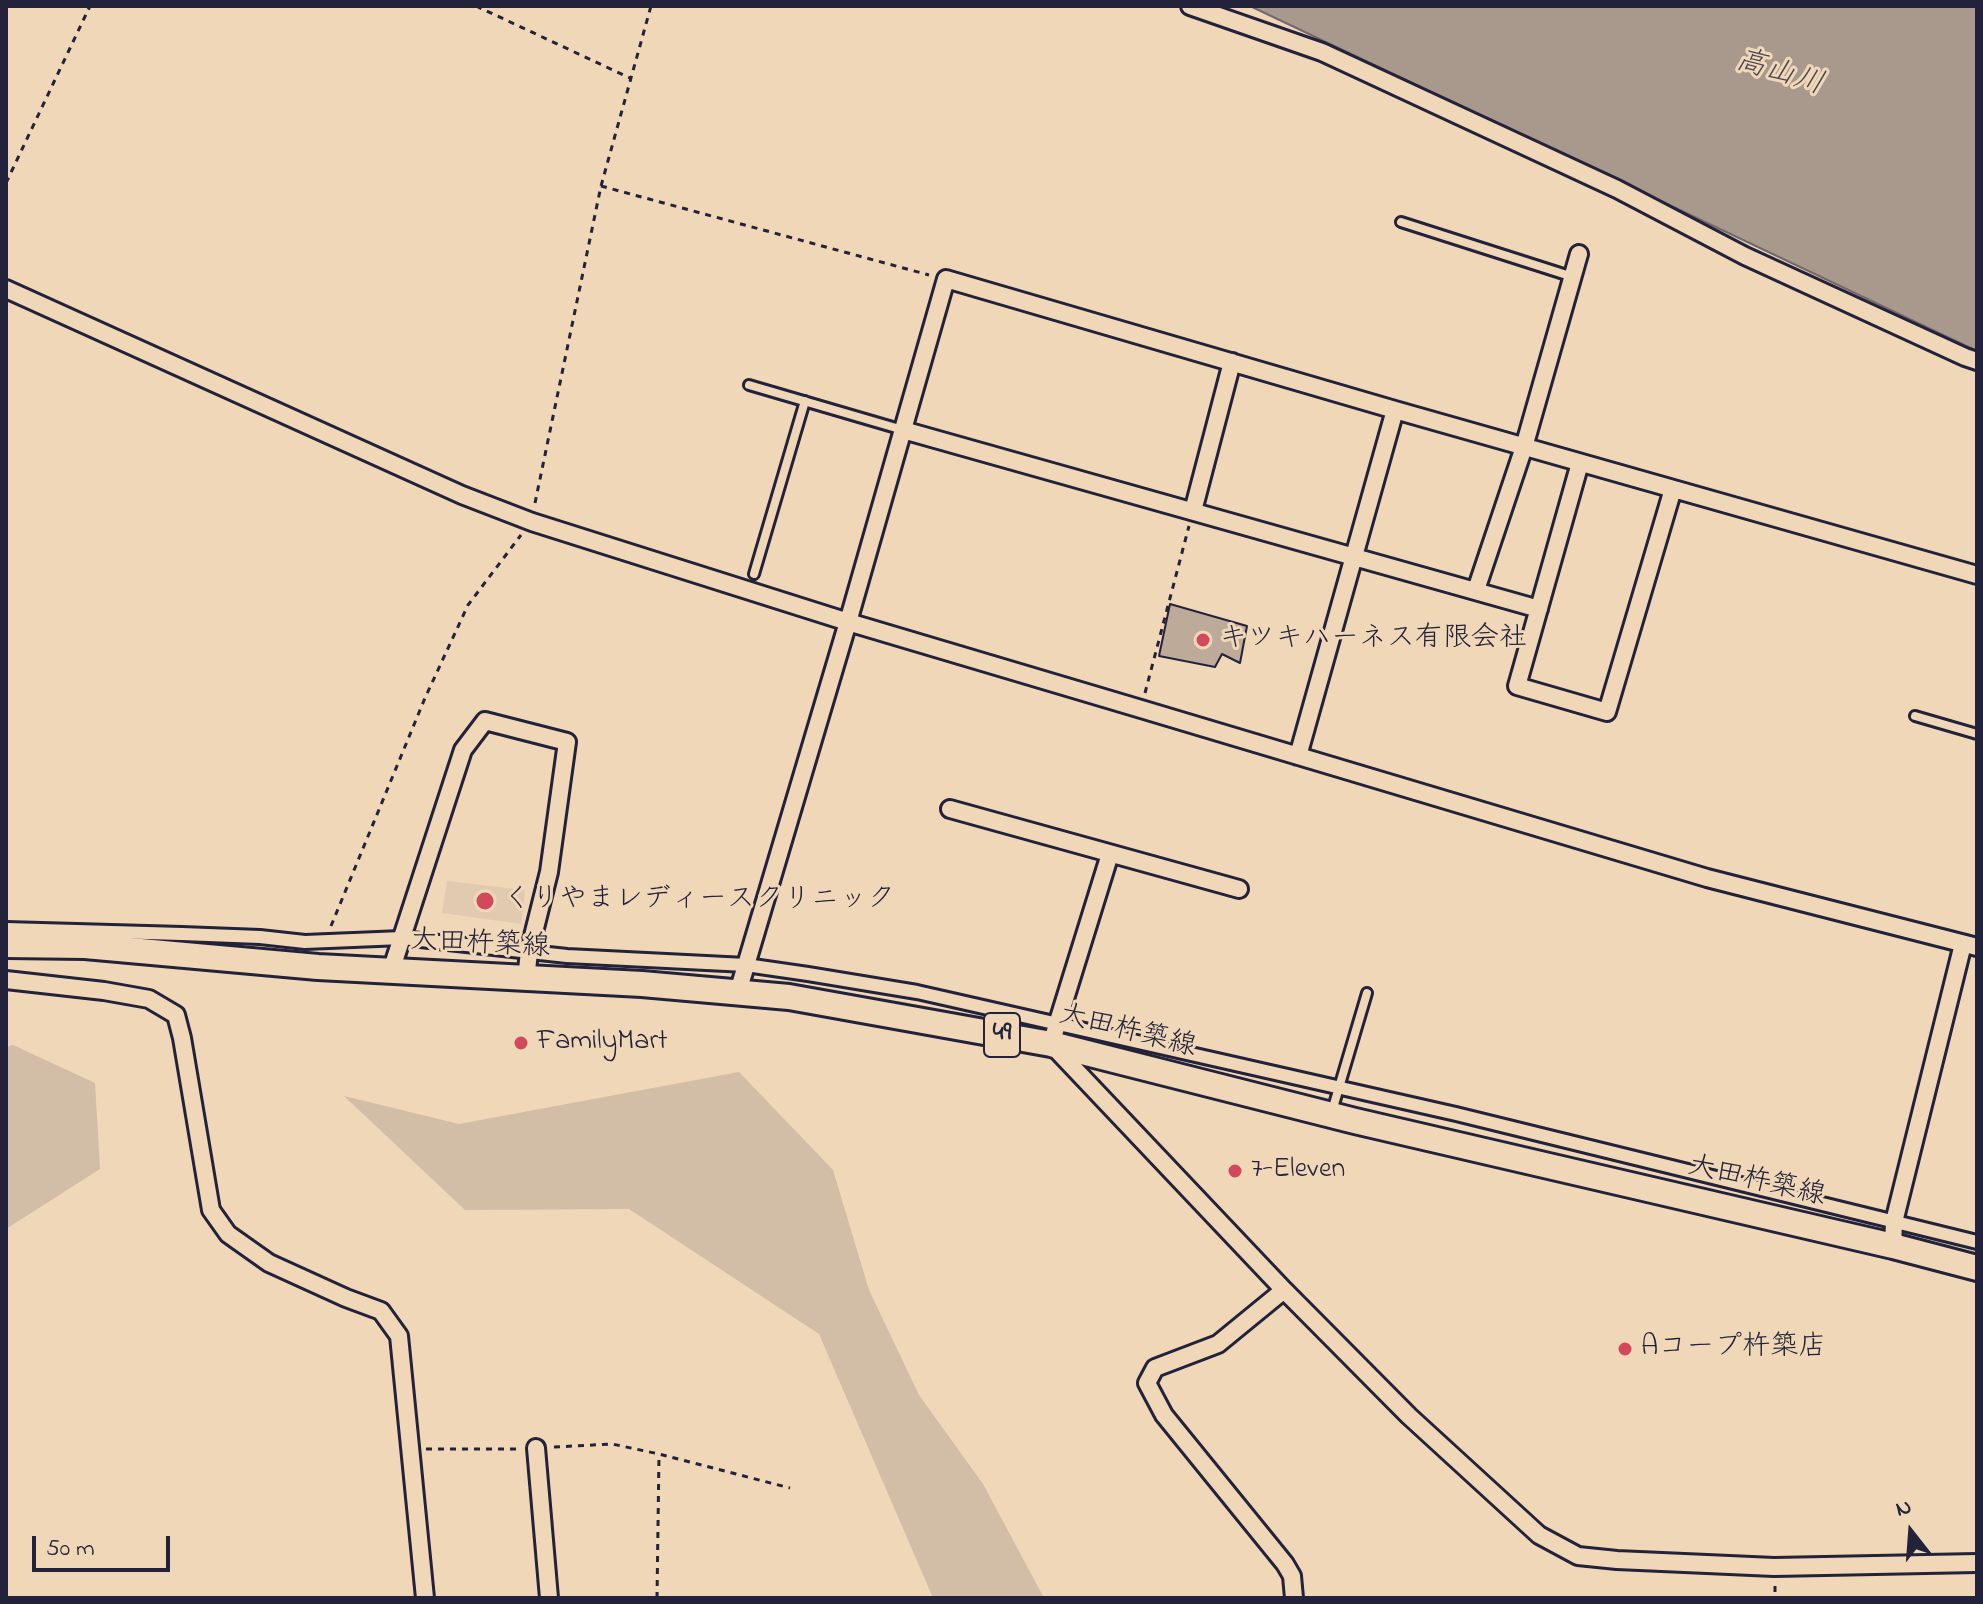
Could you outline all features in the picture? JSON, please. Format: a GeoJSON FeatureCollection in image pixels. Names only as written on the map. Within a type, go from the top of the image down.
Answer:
{"type":"FeatureCollection","features":[{"type":"Feature","properties":{"kind":"main road","name":"大田杵築線"},"geometry":{"type":"LineString","coordinates":[[6,945],[85,946],[318,967],[738,992],[1054,1035],[1331,1115],[1893,1234],[1977,1268]]}},
{"type":"Feature","properties":{"kind":"street"},"geometry":{"type":"LineString","coordinates":[[1190,6],[1322,52],[1617,189],[1745,256],[1977,361]]}},
{"type":"Feature","properties":{"kind":"street"},"geometry":{"type":"LineString","coordinates":[[1476,590],[1524,447],[1579,254]]}},
{"type":"Feature","properties":{"kind":"street"},"geometry":{"type":"LineString","coordinates":[[738,992],[946,279],[1977,575]]}},
{"type":"Feature","properties":{"kind":"street"},"geometry":{"type":"LineString","coordinates":[[6,289],[462,495],[532,522],[848,622],[1707,878],[1970,946],[1893,1234]]}},
{"type":"Feature","properties":{"kind":"street"},"geometry":{"type":"LineString","coordinates":[[1193,511],[1232,362]]}},
{"type":"Feature","properties":{"kind":"street"},"geometry":{"type":"LineString","coordinates":[[1298,756],[1395,410]]}},
{"type":"Feature","properties":{"kind":"street"},"geometry":{"type":"LineString","coordinates":[[903,430],[1539,609]]}},
{"type":"Feature","properties":{"kind":"street"},"geometry":{"type":"LineString","coordinates":[[1580,463],[1517,686],[1607,712],[1673,489]]}},
{"type":"Feature","properties":{"kind":"street"},"geometry":{"type":"LineString","coordinates":[[391,971],[463,750],[485,721],[567,742],[549,872],[529,952],[526,979]]}},
{"type":"Feature","properties":{"kind":"street"},"geometry":{"type":"LineString","coordinates":[[950,809],[1239,889]]}},
{"type":"Feature","properties":{"kind":"street"},"geometry":{"type":"LineString","coordinates":[[1054,1035],[1110,854]]}},
{"type":"Feature","properties":{"kind":"street"},"geometry":{"type":"LineString","coordinates":[[6,929],[260,937],[305,942],[402,938],[567,956],[746,965],[917,992],[1054,1035],[1339,1088],[1456,1114],[1893,1234],[1977,1242]]}},
{"type":"Feature","properties":{"kind":"street"},"geometry":{"type":"LineString","coordinates":[[6,980],[149,999],[176,1015],[211,1210],[228,1234],[269,1263],[381,1311],[399,1336],[425,1598]]}},
{"type":"Feature","properties":{"kind":"street"},"geometry":{"type":"LineString","coordinates":[[1054,1035],[1284,1290],[1409,1416],[1539,1535],[1578,1556],[1617,1560],[1774,1567],[1977,1563]]}},
{"type":"Feature","properties":{"kind":"street"},"geometry":{"type":"LineString","coordinates":[[1284,1290],[1218,1344],[1155,1368],[1147,1383],[1164,1415],[1285,1564],[1292,1576],[1294,1598]]}},
{"type":"Feature","properties":{"kind":"street"},"geometry":{"type":"LineString","coordinates":[[536,1448],[549,1598]]}},
{"type":"Feature","properties":{"kind":"lane"},"geometry":{"type":"LineString","coordinates":[[1401,222],[1573,277]]}},
{"type":"Feature","properties":{"kind":"lane"},"geometry":{"type":"LineString","coordinates":[[749,385],[903,430]]}},
{"type":"Feature","properties":{"kind":"lane"},"geometry":{"type":"LineString","coordinates":[[754,574],[805,401]]}},
{"type":"Feature","properties":{"kind":"lane"},"geometry":{"type":"LineString","coordinates":[[1915,716],[1977,734]]}},
{"type":"Feature","properties":{"kind":"lane"},"geometry":{"type":"LineString","coordinates":[[1331,1115],[1367,993]]}},
{"type":"Feature","properties":{"kind":"path"},"geometry":{"type":"LineString","coordinates":[[6,183],[90,6]]}},
{"type":"Feature","properties":{"kind":"path"},"geometry":{"type":"LineString","coordinates":[[476,6],[630,78]]}},
{"type":"Feature","properties":{"kind":"path"},"geometry":{"type":"LineString","coordinates":[[325,941],[425,698],[468,605],[532,522],[601,186],[651,6]]}},
{"type":"Feature","properties":{"kind":"path"},"geometry":{"type":"LineString","coordinates":[[601,186],[946,279]]}},
{"type":"Feature","properties":{"kind":"path"},"geometry":{"type":"LineString","coordinates":[[1141,709],[1193,511]]}},
{"type":"Feature","properties":{"kind":"path"},"geometry":{"type":"LineString","coordinates":[[410,1450],[612,1444],[790,1488]]}},
{"type":"Feature","properties":{"kind":"path"},"geometry":{"type":"LineString","coordinates":[[657,1598],[659,1454]]}},
{"type":"Feature","properties":{"kind":"shaded area"},"geometry":{"type":"Polygon","coordinates":[[[447,881],[525,890],[521,924],[442,913],[447,881]]]}},
{"type":"Feature","properties":{"kind":"shaded area"},"geometry":{"type":"Polygon","coordinates":[[[13,1045],[95,1083],[100,1169],[6,1229],[6,1047],[13,1045]]]}},
{"type":"Feature","properties":{"kind":"shaded area"},"geometry":{"type":"Polygon","coordinates":[[[739,1072],[833,1170],[869,1290],[919,1395],[983,1484],[1044,1598],[933,1598],[819,1334],[629,1209],[465,1210],[344,1096],[459,1124],[739,1072]]]}},
{"type":"Feature","properties":{"kind":"water","name":"高山川"},"geometry":{"type":"Polygon","coordinates":[[[1250,6],[1977,6],[1977,351],[1250,6]]]}},
{"type":"Feature","properties":{"kind":"building","name":"キツキハーネス有限会社"},"geometry":{"type":"Polygon","coordinates":[[[1170,604],[1247,626],[1240,663],[1222,654],[1215,667],[1159,656],[1170,604]]]}},
{"type":"Feature","properties":{"kind":"place","name":"キツキハーネス有限会社"},"geometry":{"type":"Point","coordinates":[1203,640]}},
{"type":"Feature","properties":{"kind":"place","name":"くりやまレディースクリニック"},"geometry":{"type":"Point","coordinates":[485,901]}},
{"type":"Feature","properties":{"kind":"place","name":"FamilyMart"},"geometry":{"type":"Point","coordinates":[521,1043]}},
{"type":"Feature","properties":{"kind":"place","name":"7-Eleven"},"geometry":{"type":"Point","coordinates":[1235,1171]}},
{"type":"Feature","properties":{"kind":"place","name":"Aコープ杵築店"},"geometry":{"type":"Point","coordinates":[1625,1349]}}]}
